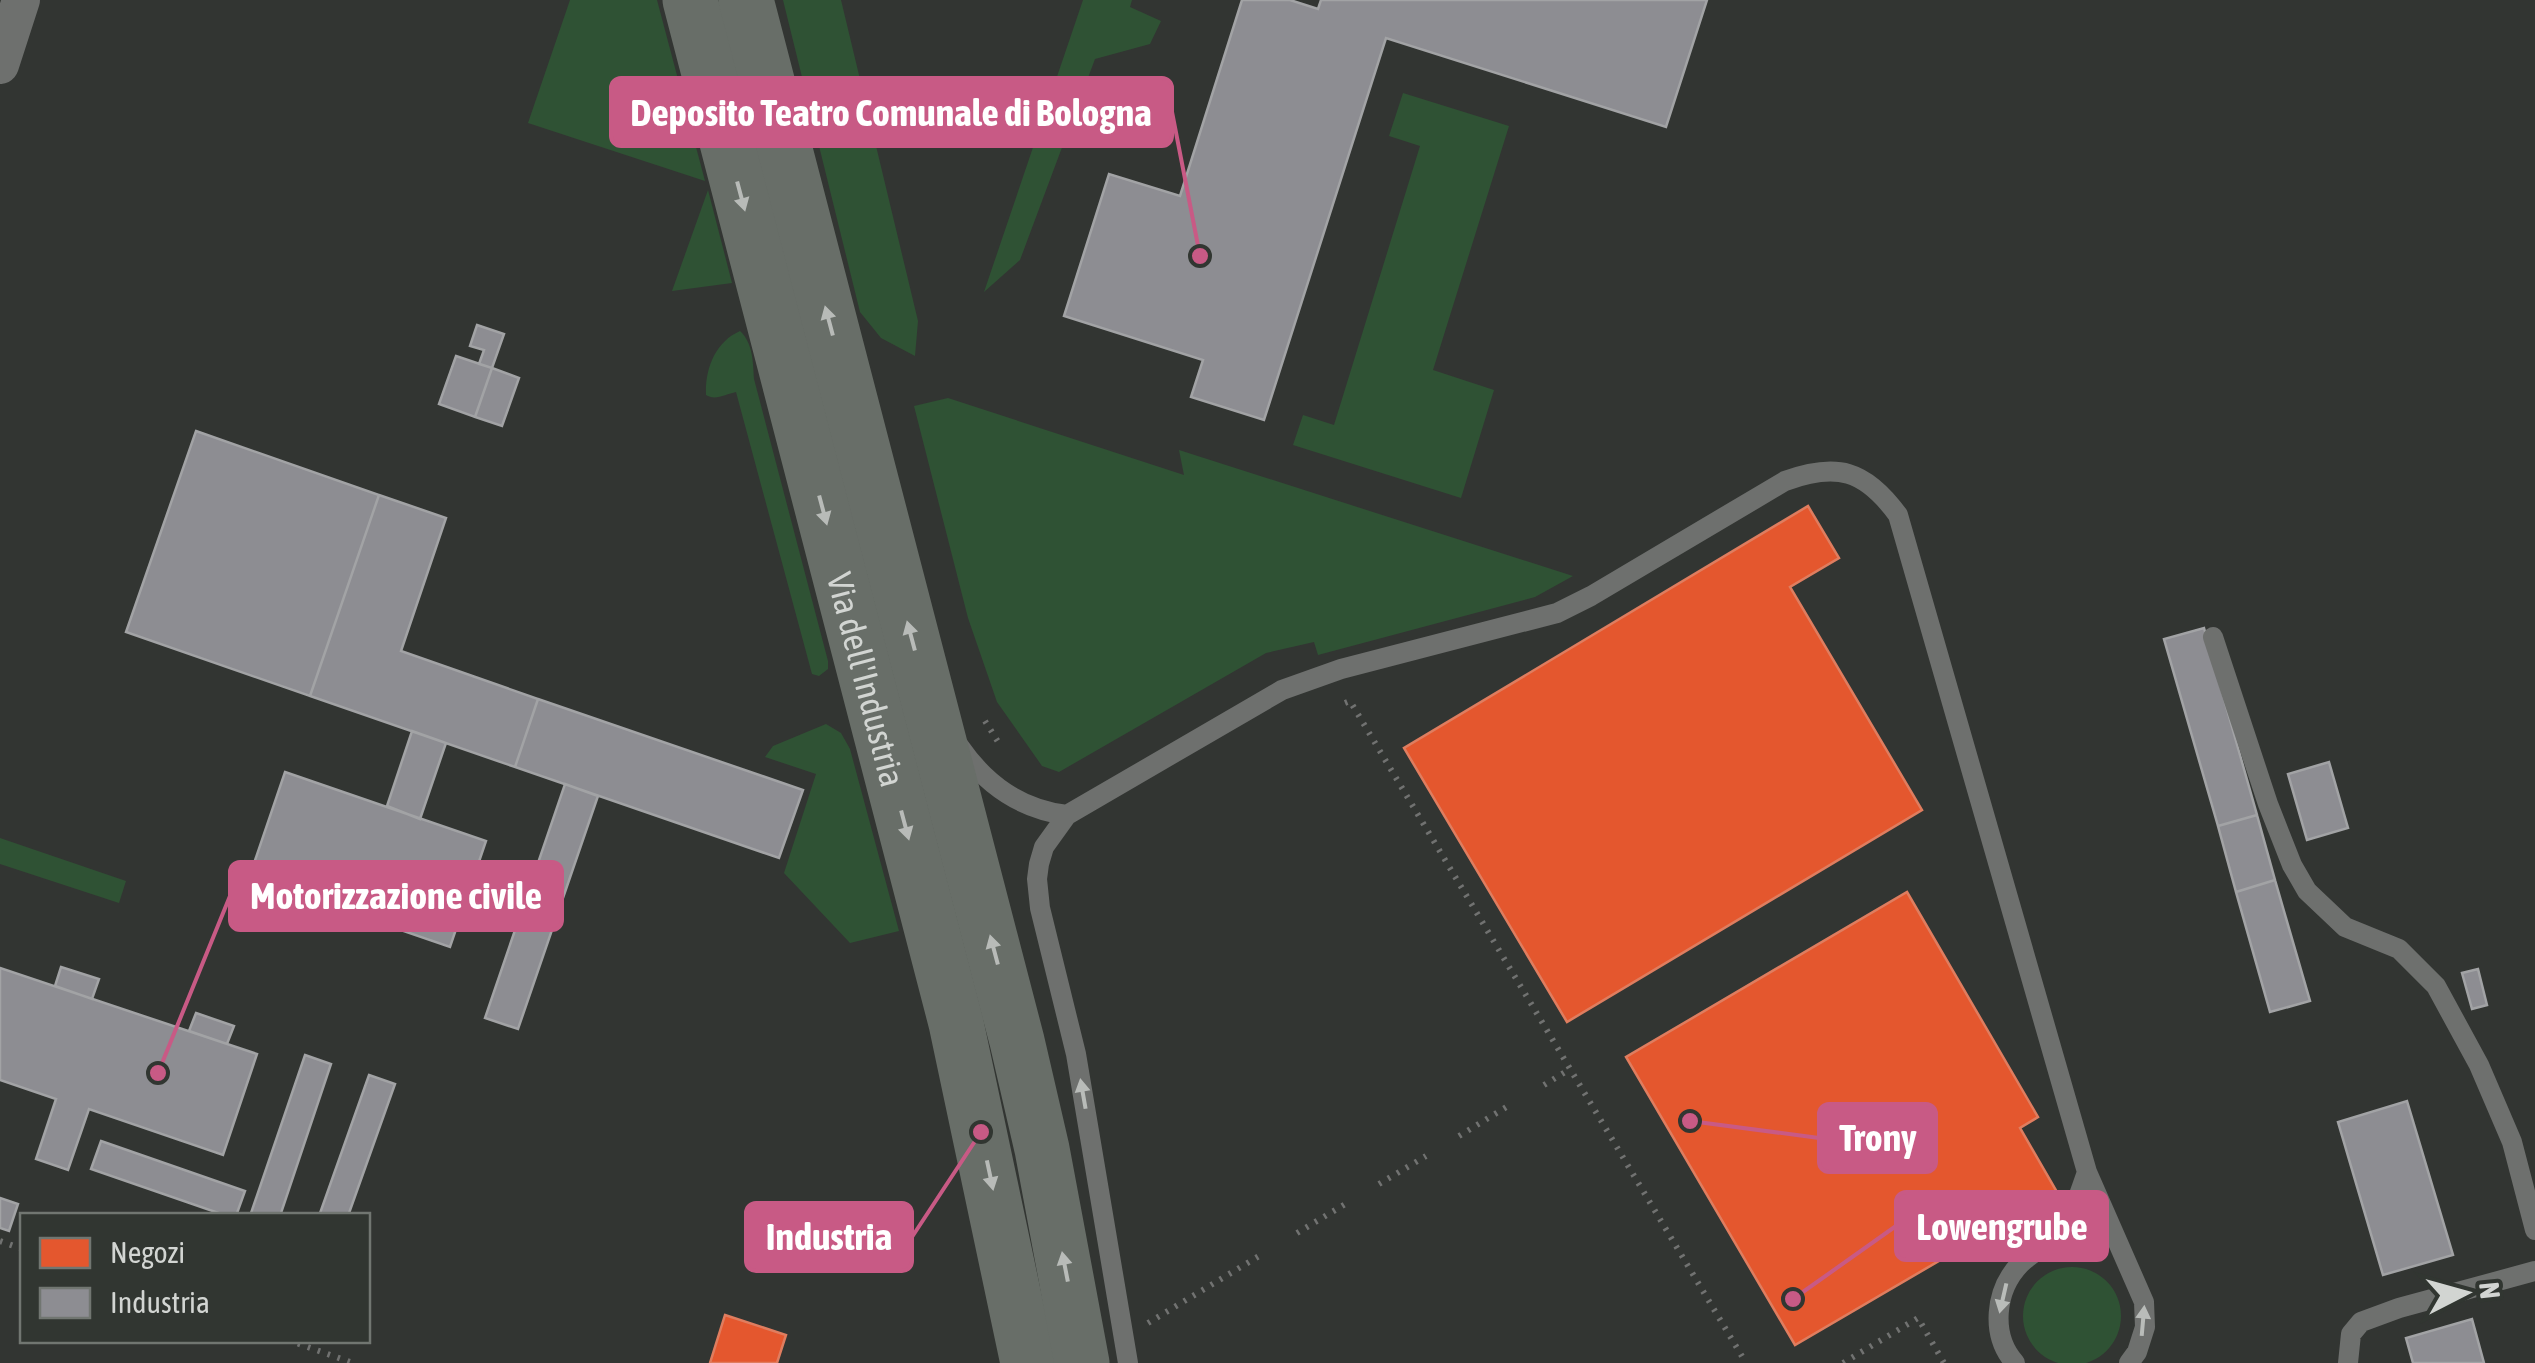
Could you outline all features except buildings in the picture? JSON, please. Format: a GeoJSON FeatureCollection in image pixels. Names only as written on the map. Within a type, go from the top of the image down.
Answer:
{"type":"FeatureCollection","features":[{"type":"Feature","properties":{"kind":"main road","name":"Via dell'Industria"},"geometry":{"type":"LineString","coordinates":[[690,0],[956,1023],[1028,1363]]}},
{"type":"Feature","properties":{"kind":"main road","name":"Via dell'Industria"},"geometry":{"type":"LineString","coordinates":[[746,0],[1017,1042],[1042,1149],[1082,1363]]}},
{"type":"Feature","properties":{"kind":"street"},"geometry":{"type":"LineString","coordinates":[[0,64],[21,0]]}},
{"type":"Feature","properties":{"kind":"lane"},"geometry":{"type":"LineString","coordinates":[[1128,1363],[1076,1054],[1040,908],[1039,864],[1044,847],[1067,814],[1292,686],[1341,669],[1557,613],[1785,481],[1825,470],[1861,478],[1882,492],[1898,514],[1908,543],[2086,1172],[2144,1302],[2145,1328],[2137,1352],[2128,1363]]}},
{"type":"Feature","properties":{"kind":"lane"},"geometry":{"type":"LineString","coordinates":[[2214,636],[2268,804],[2292,865],[2308,891],[2345,927],[2398,949],[2436,986],[2478,1065],[2512,1142],[2535,1230]]}},
{"type":"Feature","properties":{"kind":"lane"},"geometry":{"type":"LineString","coordinates":[[928,699],[967,758],[988,780],[1021,803],[1044,812],[1067,814]]}},
{"type":"Feature","properties":{"kind":"lane"},"geometry":{"type":"LineString","coordinates":[[2015,1363],[2008,1356],[1999,1332],[1998,1306],[2006,1281],[2023,1261],[2044,1248],[2061,1230],[2086,1172]]}},
{"type":"Feature","properties":{"kind":"lane"},"geometry":{"type":"LineString","coordinates":[[2348,1363],[2351,1334],[2361,1322],[2535,1271]]}},
{"type":"Feature","properties":{"kind":"path"},"geometry":{"type":"LineString","coordinates":[[1338,704],[1350,702],[1746,1363]]}},
{"type":"Feature","properties":{"kind":"path"},"geometry":{"type":"LineString","coordinates":[[1544,1085],[1570,1069]]}},
{"type":"Feature","properties":{"kind":"path"},"geometry":{"type":"LineString","coordinates":[[1459,1136],[1508,1106]]}},
{"type":"Feature","properties":{"kind":"path"},"geometry":{"type":"LineString","coordinates":[[1379,1184],[1426,1156]]}},
{"type":"Feature","properties":{"kind":"path"},"geometry":{"type":"LineString","coordinates":[[1297,1233],[1347,1204]]}},
{"type":"Feature","properties":{"kind":"path"},"geometry":{"type":"LineString","coordinates":[[1147,1324],[1264,1253]]}},
{"type":"Feature","properties":{"kind":"path"},"geometry":{"type":"LineString","coordinates":[[1843,1363],[1918,1318],[1944,1363]]}},
{"type":"Feature","properties":{"kind":"path"},"geometry":{"type":"LineString","coordinates":[[296,1343],[353,1363]]}},
{"type":"Feature","properties":{"kind":"green space"},"geometry":{"type":"Polygon","coordinates":[[[570,0],[657,0],[705,181],[528,123],[570,0]]]}},
{"type":"Feature","properties":{"kind":"green space"},"geometry":{"type":"Polygon","coordinates":[[[783,0],[841,0],[918,321],[915,356],[881,338],[860,312],[783,0]]]}},
{"type":"Feature","properties":{"kind":"green space"},"geometry":{"type":"Polygon","coordinates":[[[1083,0],[1132,0],[1130,7],[1161,21],[1150,44],[1095,59],[1020,260],[984,292],[1083,0]]]}},
{"type":"Feature","properties":{"kind":"green space"},"geometry":{"type":"Polygon","coordinates":[[[1403,93],[1509,126],[1433,370],[1494,390],[1461,498],[1293,445],[1303,415],[1334,425],[1420,146],[1389,136],[1403,93]]]}},
{"type":"Feature","properties":{"kind":"green space"},"geometry":{"type":"Polygon","coordinates":[[[708,190],[732,283],[672,291],[708,190]]]}},
{"type":"Feature","properties":{"kind":"green space"},"geometry":{"type":"Polygon","coordinates":[[[740,331],[750,347],[754,379],[828,661],[828,669],[819,676],[812,674],[736,392],[717,397],[706,395],[713,357],[724,342],[740,331]]]}},
{"type":"Feature","properties":{"kind":"green space"},"geometry":{"type":"Polygon","coordinates":[[[948,398],[1184,475],[1179,450],[1573,576],[1535,597],[1318,655],[1314,642],[1266,653],[1059,772],[1042,766],[997,702],[968,618],[914,406],[948,398]]]}},
{"type":"Feature","properties":{"kind":"green space"},"geometry":{"type":"Polygon","coordinates":[[[826,724],[841,733],[850,749],[899,931],[850,943],[784,873],[816,774],[765,757],[773,746],[826,724]]]}},
{"type":"Feature","properties":{"kind":"green space"},"geometry":{"type":"Polygon","coordinates":[[[0,838],[126,881],[119,903],[0,864],[0,838]]]}},
{"type":"Feature","properties":{"kind":"green space"},"geometry":{"type":"Polygon","coordinates":[[[2062,1267],[2082,1267],[2099,1275],[2113,1289],[2121,1306],[2118,1335],[2107,1351],[2085,1364],[2053,1362],[2037,1351],[2023,1326],[2023,1306],[2031,1289],[2045,1275],[2062,1267]]]}},
{"type":"Feature","properties":{"kind":"place","name":"Deposito Teatro Comunale di Bologna"},"geometry":{"type":"Point","coordinates":[1200,256]}},
{"type":"Feature","properties":{"kind":"place","name":"Motorizzazione civile"},"geometry":{"type":"Point","coordinates":[158,1073]}},
{"type":"Feature","properties":{"kind":"place","name":"Trony"},"geometry":{"type":"Point","coordinates":[1690,1121]}},
{"type":"Feature","properties":{"kind":"place","name":"Industria"},"geometry":{"type":"Point","coordinates":[981,1132]}},
{"type":"Feature","properties":{"kind":"place","name":"Lowengrube"},"geometry":{"type":"Point","coordinates":[1793,1299]}}]}
